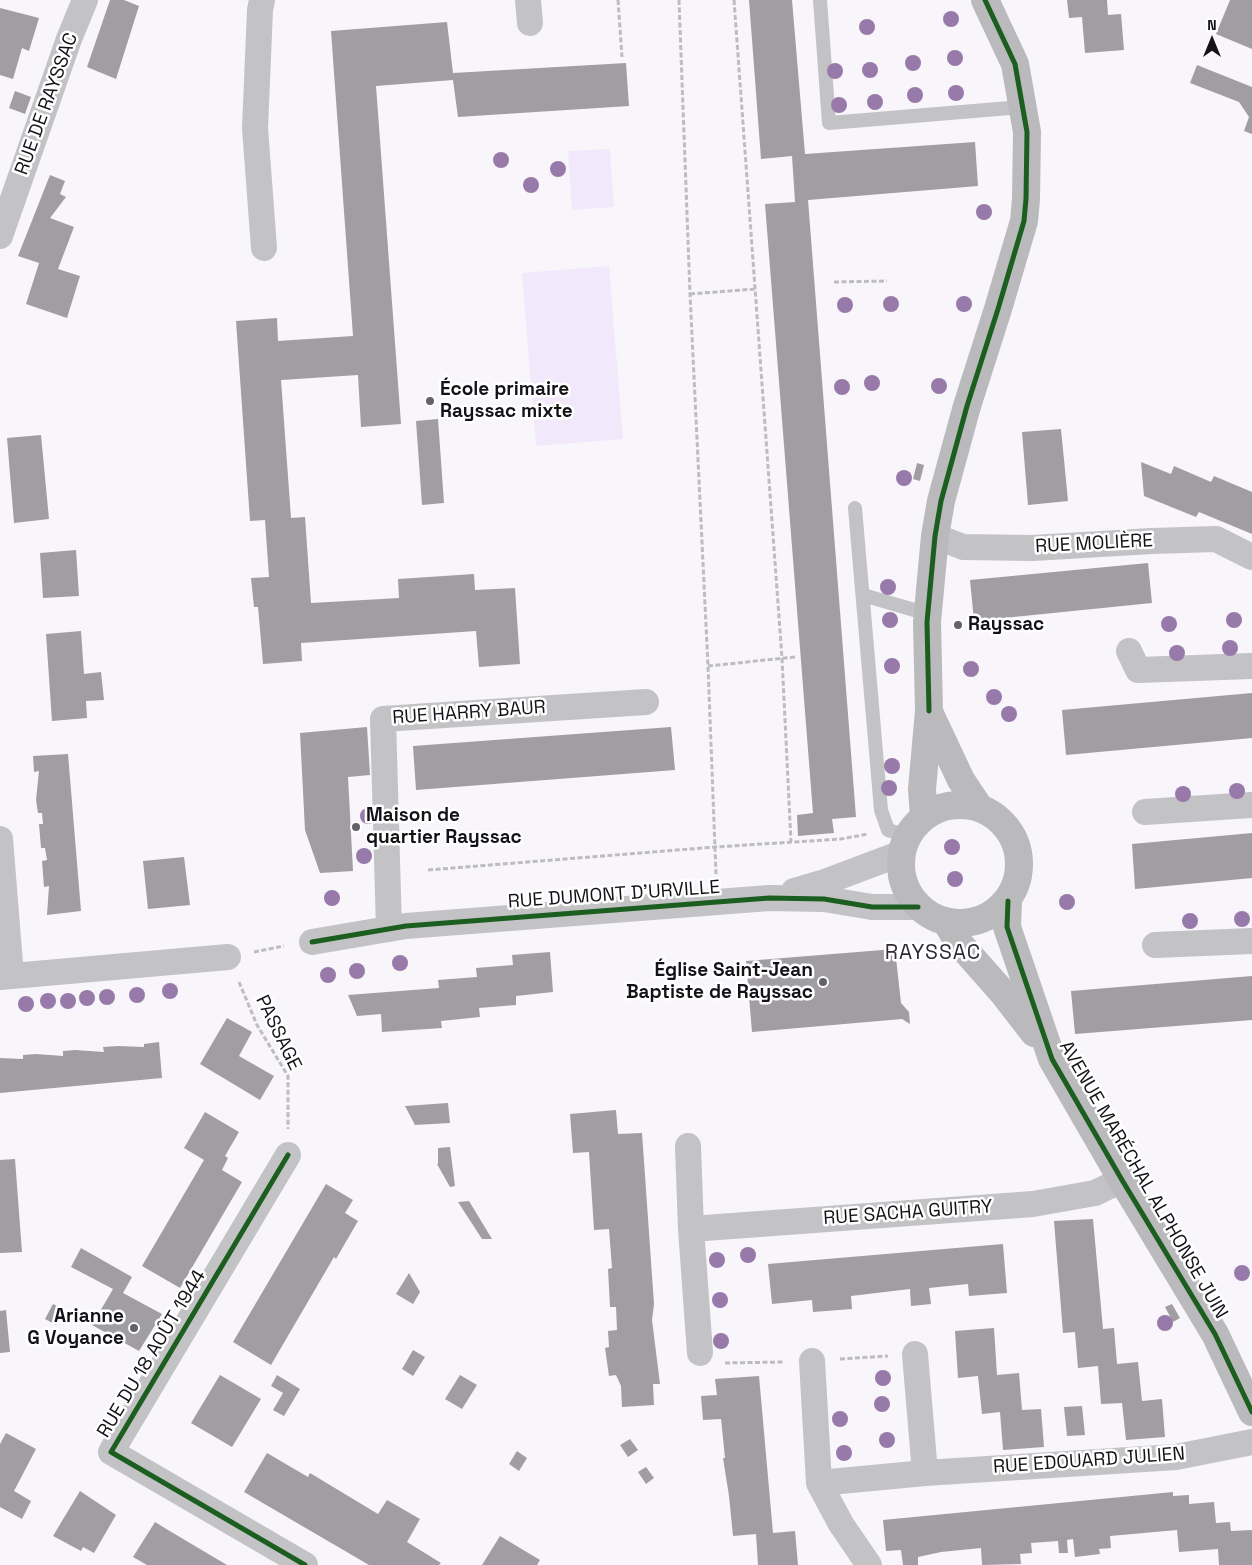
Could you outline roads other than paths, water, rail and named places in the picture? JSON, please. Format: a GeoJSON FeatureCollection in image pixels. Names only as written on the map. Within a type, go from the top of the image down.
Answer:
{"type":"FeatureCollection","features":[{"type":"Feature","properties":{"kind":"street","name":"RUE DE RAYSSAC"},"geometry":{"type":"LineString","coordinates":[[0,236],[85,0]]}},
{"type":"Feature","properties":{"kind":"street"},"geometry":{"type":"LineString","coordinates":[[262,0],[255,128],[264,248]]}},
{"type":"Feature","properties":{"kind":"street"},"geometry":{"type":"LineString","coordinates":[[905,834],[941,808],[960,804],[979,808],[996,816],[1009,830],[1018,847],[1020,866],[1017,884],[1008,901],[995,913],[981,921],[964,924],[947,923],[932,917],[918,907],[909,895],[903,882],[900,868],[905,834],[922,788],[929,711],[926,646],[928,614],[940,501],[1024,222],[1027,132],[1015,64],[986,0]]}},
{"type":"Feature","properties":{"kind":"street","name":"RUE MOLIÈRE"},"geometry":{"type":"LineString","coordinates":[[935,536],[963,548],[1033,548],[1216,539],[1252,557]]}},
{"type":"Feature","properties":{"kind":"street"},"geometry":{"type":"LineString","coordinates":[[1129,652],[1138,670],[1252,666]]}},
{"type":"Feature","properties":{"kind":"street","name":"RUE HARRY BAUR"},"geometry":{"type":"LineString","coordinates":[[389,929],[383,718],[646,702]]}},
{"type":"Feature","properties":{"kind":"street"},"geometry":{"type":"LineString","coordinates":[[929,711],[958,773],[979,808]]}},
{"type":"Feature","properties":{"kind":"street"},"geometry":{"type":"LineString","coordinates":[[1145,812],[1252,805]]}},
{"type":"Feature","properties":{"kind":"street","name":"RUE DUMONT D'URVILLE"},"geometry":{"type":"LineString","coordinates":[[770,898],[825,882],[905,834]]}},
{"type":"Feature","properties":{"kind":"street"},"geometry":{"type":"LineString","coordinates":[[0,839],[6,976],[228,957]]}},
{"type":"Feature","properties":{"kind":"street","name":"RUE DUMONT D'URVILLE"},"geometry":{"type":"LineString","coordinates":[[312,942],[406,926],[770,898],[824,899],[872,907],[918,907]]}},
{"type":"Feature","properties":{"kind":"street","name":"AVENUE MARÉCHAL ALPHONSE JUIN"},"geometry":{"type":"LineString","coordinates":[[1008,901],[1007,928],[1048,1050]]}},
{"type":"Feature","properties":{"kind":"street","name":"AVENUE MARÉCHAL ALPHONSE JUIN"},"geometry":{"type":"LineString","coordinates":[[947,923],[958,942],[1003,993],[1048,1050],[1122,1180],[1215,1334],[1243,1374],[1252,1412]]}},
{"type":"Feature","properties":{"kind":"street"},"geometry":{"type":"LineString","coordinates":[[1155,946],[1252,941]]}},
{"type":"Feature","properties":{"kind":"street"},"geometry":{"type":"LineString","coordinates":[[688,1146],[691,1229],[700,1353]]}},
{"type":"Feature","properties":{"kind":"street","name":"RUE DU 18 AOÛT 1944"},"geometry":{"type":"LineString","coordinates":[[288,1155],[111,1452],[305,1565]]}},
{"type":"Feature","properties":{"kind":"street","name":"RUE SACHA GUITRY"},"geometry":{"type":"LineString","coordinates":[[691,1229],[1033,1204],[1095,1193],[1122,1180]]}},
{"type":"Feature","properties":{"kind":"street"},"geometry":{"type":"LineString","coordinates":[[915,1354],[926,1473]]}},
{"type":"Feature","properties":{"kind":"street"},"geometry":{"type":"LineString","coordinates":[[812,1361],[819,1483],[841,1524],[869,1565]]}},
{"type":"Feature","properties":{"kind":"street","name":"RUE EDOUARD JULIEN"},"geometry":{"type":"LineString","coordinates":[[819,1483],[926,1473],[1176,1457],[1252,1442]]}},
{"type":"Feature","properties":{"kind":"lane"},"geometry":{"type":"LineString","coordinates":[[820,0],[829,123],[1022,107]]}},
{"type":"Feature","properties":{"kind":"lane"},"geometry":{"type":"LineString","coordinates":[[855,508],[881,810],[905,834]]}},
{"type":"Feature","properties":{"kind":"lane"},"geometry":{"type":"LineString","coordinates":[[863,595],[928,614]]}},
{"type":"Feature","properties":{"kind":"place","name":"École primaire Rayssac mixte"},"geometry":{"type":"Point","coordinates":[430,401]}},
{"type":"Feature","properties":{"kind":"place","name":"Rayssac"},"geometry":{"type":"Point","coordinates":[958,625]}},
{"type":"Feature","properties":{"kind":"place","name":"Maison de quartier Rayssac"},"geometry":{"type":"Point","coordinates":[356,827]}},
{"type":"Feature","properties":{"kind":"place","name":"Église Saint-Jean Baptiste de Rayssac"},"geometry":{"type":"Point","coordinates":[823,982]}},
{"type":"Feature","properties":{"kind":"place","name":"Arianne G Voyance"},"geometry":{"type":"Point","coordinates":[134,1328]}},
{"type":"Feature","properties":{"kind":"district","name":"RAYSSAC"},"geometry":{"type":"Point","coordinates":[933,953]}}]}
